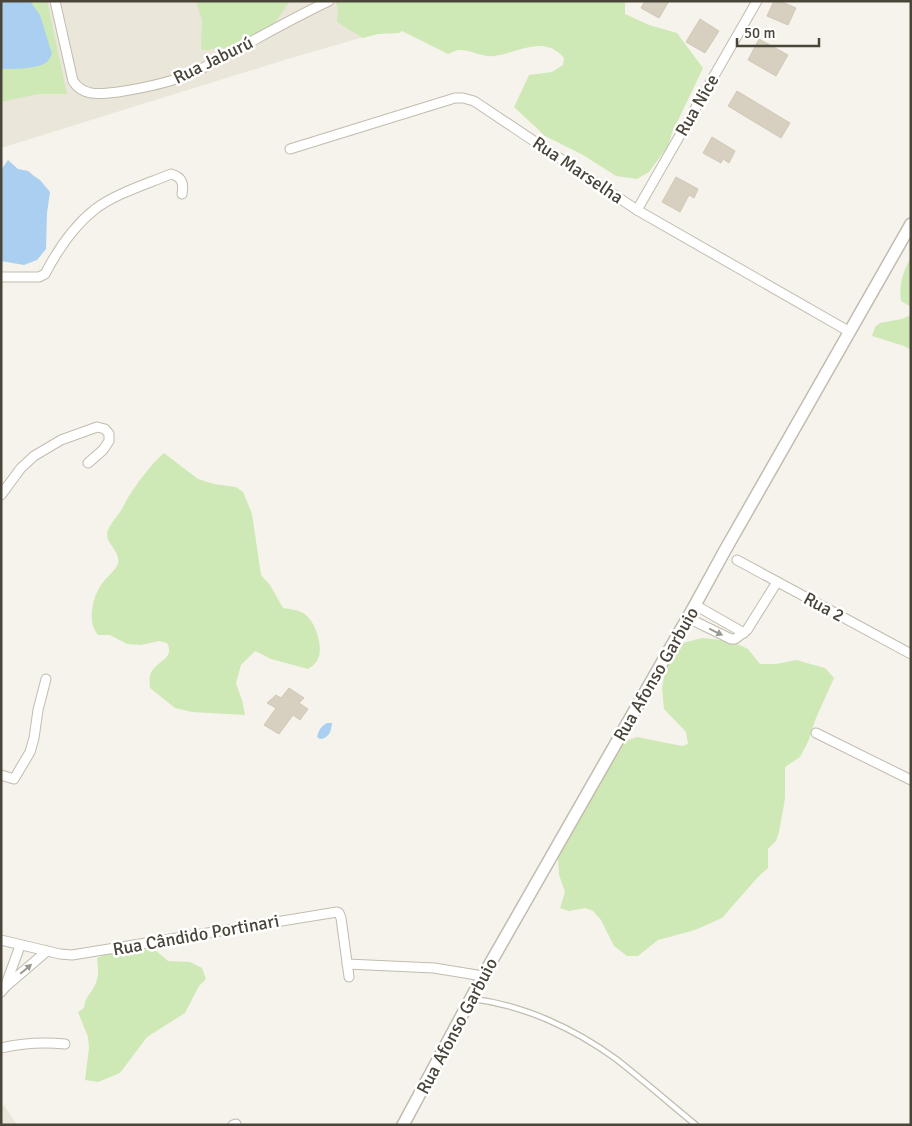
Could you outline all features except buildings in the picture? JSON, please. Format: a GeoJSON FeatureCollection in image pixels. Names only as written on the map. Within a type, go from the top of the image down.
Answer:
{"type":"FeatureCollection","features":[{"type":"Feature","properties":{"kind":"street","name":"Rua Jaburú"},"geometry":{"type":"LineString","coordinates":[[55,1],[73,81],[76,86],[84,91],[104,93],[165,83],[194,72],[306,11],[329,1]]}},
{"type":"Feature","properties":{"kind":"street","name":"Rua Nice"},"geometry":{"type":"LineString","coordinates":[[637,210],[757,1]]}},
{"type":"Feature","properties":{"kind":"street","name":"Rua Marselha"},"geometry":{"type":"LineString","coordinates":[[290,149],[454,98],[474,101],[637,210],[850,332]]}},
{"type":"Feature","properties":{"kind":"street"},"geometry":{"type":"LineString","coordinates":[[1,277],[39,277],[45,274],[75,227],[95,209],[115,198],[171,174],[182,180],[182,194]]}},
{"type":"Feature","properties":{"kind":"street","name":"Rua Afonso Garbuio"},"geometry":{"type":"LineString","coordinates":[[404,1125],[483,976],[911,224]]}},
{"type":"Feature","properties":{"kind":"street"},"geometry":{"type":"LineString","coordinates":[[1,495],[21,468],[34,456],[61,440],[97,427],[104,429],[109,434],[109,442],[104,450],[88,463]]}},
{"type":"Feature","properties":{"kind":"street","name":"Rua 2"},"geometry":{"type":"LineString","coordinates":[[737,560],[911,654]]}},
{"type":"Feature","properties":{"kind":"street"},"geometry":{"type":"LineString","coordinates":[[688,618],[731,639],[735,639],[747,630],[777,582]]}},
{"type":"Feature","properties":{"kind":"street"},"geometry":{"type":"LineString","coordinates":[[695,606],[744,633]]}},
{"type":"Feature","properties":{"kind":"street"},"geometry":{"type":"LineString","coordinates":[[1,775],[14,779],[30,752],[46,679]]}},
{"type":"Feature","properties":{"kind":"street"},"geometry":{"type":"LineString","coordinates":[[816,733],[911,780]]}},
{"type":"Feature","properties":{"kind":"street","name":"Rua Cândido Portinari"},"geometry":{"type":"LineString","coordinates":[[1,940],[20,946],[72,955],[337,912],[340,916],[349,978]]}},
{"type":"Feature","properties":{"kind":"street"},"geometry":{"type":"LineString","coordinates":[[3,989],[20,946]]}},
{"type":"Feature","properties":{"kind":"street"},"geometry":{"type":"LineString","coordinates":[[3,989],[47,951]]}},
{"type":"Feature","properties":{"kind":"street"},"geometry":{"type":"LineString","coordinates":[[347,964],[434,968],[483,976]]}},
{"type":"Feature","properties":{"kind":"street"},"geometry":{"type":"LineString","coordinates":[[1,1048],[43,1042],[66,1044]]}},
{"type":"Feature","properties":{"kind":"street"},"geometry":{"type":"LineString","coordinates":[[232,1125],[236,1124]]}},
{"type":"Feature","properties":{"kind":"lane"},"geometry":{"type":"LineString","coordinates":[[471,999],[489,1001],[549,1020],[585,1039],[615,1058],[696,1125]]}},
{"type":"Feature","properties":{"kind":"shaded area"},"geometry":{"type":"Polygon","coordinates":[[[1,1],[488,1],[291,58],[1,148],[1,1]]]}},
{"type":"Feature","properties":{"kind":"shaded area"},"geometry":{"type":"Polygon","coordinates":[[[4,1105],[17,1125],[1,1125],[1,1106],[4,1105]]]}},
{"type":"Feature","properties":{"kind":"green space"},"geometry":{"type":"Polygon","coordinates":[[[1,1],[47,1],[67,94],[38,94],[1,102],[1,1]]]}},
{"type":"Feature","properties":{"kind":"green space"},"geometry":{"type":"Polygon","coordinates":[[[196,1],[290,1],[274,24],[260,39],[244,49],[236,51],[220,48],[201,49],[202,20],[196,1]]]}},
{"type":"Feature","properties":{"kind":"green space"},"geometry":{"type":"Polygon","coordinates":[[[335,1],[625,1],[625,14],[649,25],[677,33],[703,68],[672,133],[668,146],[649,172],[637,179],[616,176],[583,155],[545,136],[514,107],[529,75],[552,72],[563,65],[564,58],[556,51],[548,47],[539,46],[494,56],[486,56],[463,50],[456,50],[448,54],[402,31],[363,38],[337,22],[338,8],[335,1]]]}},
{"type":"Feature","properties":{"kind":"green space"},"geometry":{"type":"Polygon","coordinates":[[[911,256],[911,307],[901,301],[901,288],[902,278],[911,256]]]}},
{"type":"Feature","properties":{"kind":"green space"},"geometry":{"type":"Polygon","coordinates":[[[911,315],[911,350],[872,336],[875,327],[880,323],[902,319],[911,315]]]}},
{"type":"Feature","properties":{"kind":"green space"},"geometry":{"type":"Polygon","coordinates":[[[164,453],[198,479],[214,484],[236,487],[243,492],[252,514],[261,575],[270,585],[283,608],[301,612],[312,622],[317,633],[320,653],[316,662],[308,669],[271,659],[255,651],[241,665],[236,683],[245,715],[192,712],[175,708],[150,688],[152,671],[169,653],[167,643],[159,641],[141,645],[127,644],[110,635],[98,635],[94,629],[92,608],[94,600],[100,586],[116,568],[118,561],[118,557],[108,539],[108,529],[139,482],[164,453]]]}},
{"type":"Feature","properties":{"kind":"green space"},"geometry":{"type":"Polygon","coordinates":[[[702,638],[731,641],[748,649],[760,664],[776,664],[796,660],[825,668],[834,678],[800,757],[785,767],[785,799],[776,841],[768,849],[768,868],[722,918],[695,930],[658,940],[638,956],[627,956],[614,946],[601,920],[593,911],[585,908],[569,911],[560,908],[565,892],[559,875],[558,858],[563,841],[622,742],[637,737],[682,746],[688,744],[686,732],[664,709],[662,688],[666,665],[674,651],[683,643],[702,638]]]}},
{"type":"Feature","properties":{"kind":"green space"},"geometry":{"type":"Polygon","coordinates":[[[147,947],[154,949],[168,961],[190,962],[202,968],[206,979],[199,986],[185,1013],[147,1037],[120,1073],[98,1082],[85,1080],[89,1048],[88,1037],[78,1012],[84,1008],[86,1000],[96,983],[98,974],[97,958],[116,950],[147,947]]]}},
{"type":"Feature","properties":{"kind":"water"},"geometry":{"type":"Polygon","coordinates":[[[1,1],[30,1],[40,15],[52,54],[47,62],[32,67],[1,69],[1,1]]]}},
{"type":"Feature","properties":{"kind":"water"},"geometry":{"type":"Polygon","coordinates":[[[8,160],[18,169],[28,171],[40,180],[50,192],[47,213],[46,249],[37,260],[24,265],[1,261],[1,170],[8,160]]]}},
{"type":"Feature","properties":{"kind":"water"},"geometry":{"type":"Polygon","coordinates":[[[327,723],[332,723],[330,732],[326,737],[320,739],[317,737],[319,732],[327,723]]]}}]}
